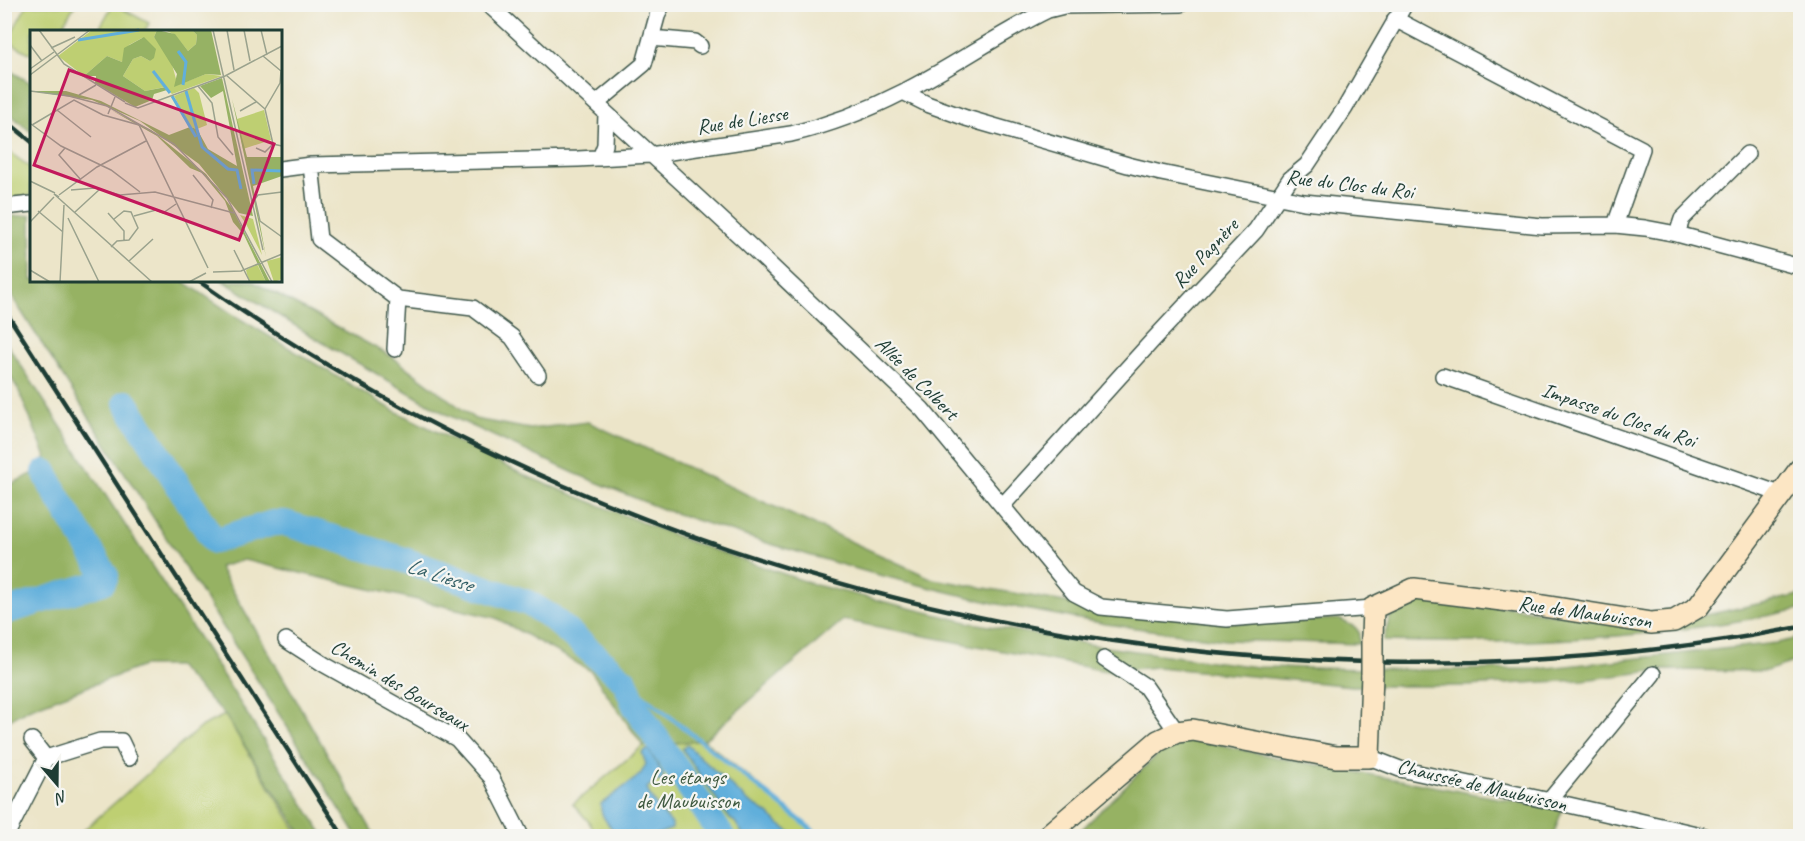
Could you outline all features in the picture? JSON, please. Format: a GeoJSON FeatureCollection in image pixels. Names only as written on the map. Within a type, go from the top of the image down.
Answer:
{"type":"FeatureCollection","features":[{"type":"Feature","properties":{"kind":"street","name":"Allée de Colbert"},"geometry":{"type":"LineString","coordinates":[[488,4],[745,241],[922,409],[1074,593],[1101,607],[1227,619],[1374,608]]}},
{"type":"Feature","properties":{"kind":"street"},"geometry":{"type":"LineString","coordinates":[[600,158],[605,145],[602,108],[644,64],[658,13],[663,4]]}},
{"type":"Feature","properties":{"kind":"street","name":"Rue de Liesse"},"geometry":{"type":"LineString","coordinates":[[282,170],[311,165],[650,155],[810,129],[849,116],[903,92],[1048,10],[1064,6],[1181,4]]}},
{"type":"Feature","properties":{"kind":"street","name":"Rue Pagnère"},"geometry":{"type":"LineString","coordinates":[[1003,506],[1256,230],[1290,179],[1307,165],[1345,108],[1405,4]]}},
{"type":"Feature","properties":{"kind":"street"},"geometry":{"type":"LineString","coordinates":[[1395,19],[1642,149],[1615,225]]}},
{"type":"Feature","properties":{"kind":"street"},"geometry":{"type":"LineString","coordinates":[[651,38],[695,42],[700,46]]}},
{"type":"Feature","properties":{"kind":"street","name":"Rue du Clos du Roi"},"geometry":{"type":"LineString","coordinates":[[903,92],[927,104],[966,118],[1128,165],[1278,197],[1304,202],[1542,226],[1615,225],[1646,228],[1800,267]]}},
{"type":"Feature","properties":{"kind":"street"},"geometry":{"type":"LineString","coordinates":[[1677,234],[1682,219],[1747,154]]}},
{"type":"Feature","properties":{"kind":"street"},"geometry":{"type":"LineString","coordinates":[[311,165],[319,239],[398,299],[473,308],[512,337],[538,375]]}},
{"type":"Feature","properties":{"kind":"street"},"geometry":{"type":"LineString","coordinates":[[4,207],[30,204]]}},
{"type":"Feature","properties":{"kind":"street"},"geometry":{"type":"LineString","coordinates":[[395,349],[398,299]]}},
{"type":"Feature","properties":{"kind":"street","name":"Impasse du Clos du Roi"},"geometry":{"type":"LineString","coordinates":[[1443,376],[1780,494]]}},
{"type":"Feature","properties":{"kind":"street","name":"Rue de Maubuisson"},"geometry":{"type":"LineString","coordinates":[[1374,608],[1414,589],[1518,602],[1651,623],[1674,621],[1698,607],[1800,469]]}},
{"type":"Feature","properties":{"kind":"street","name":"Chaussée de Maubuisson"},"geometry":{"type":"LineString","coordinates":[[1374,608],[1369,757],[1400,769],[1705,837]]}},
{"type":"Feature","properties":{"kind":"street","name":"Chemin des Bourseaux"},"geometry":{"type":"LineString","coordinates":[[286,640],[325,665],[457,739],[491,777],[521,837]]}},
{"type":"Feature","properties":{"kind":"street"},"geometry":{"type":"LineString","coordinates":[[1104,659],[1145,686],[1178,732]]}},
{"type":"Feature","properties":{"kind":"street"},"geometry":{"type":"LineString","coordinates":[[1549,801],[1653,674]]}},
{"type":"Feature","properties":{"kind":"street"},"geometry":{"type":"LineString","coordinates":[[1047,837],[1158,741],[1178,732],[1193,730],[1336,757],[1369,757]]}},
{"type":"Feature","properties":{"kind":"street"},"geometry":{"type":"LineString","coordinates":[[32,740],[46,758]]}},
{"type":"Feature","properties":{"kind":"street"},"geometry":{"type":"LineString","coordinates":[[6,837],[46,758],[100,741],[121,741],[129,758]]}},
{"type":"Feature","properties":{"kind":"green space"},"geometry":{"type":"Polygon","coordinates":[[[113,4],[149,23],[146,30],[99,30],[113,4]]]}},
{"type":"Feature","properties":{"kind":"green space"},"geometry":{"type":"Polygon","coordinates":[[[27,5],[75,5],[60,30],[30,30],[30,53],[7,41],[27,5]]]}},
{"type":"Feature","properties":{"kind":"green space"},"geometry":{"type":"Polygon","coordinates":[[[5,68],[30,82],[30,131],[5,110],[5,68]]]}},
{"type":"Feature","properties":{"kind":"green space"},"geometry":{"type":"Polygon","coordinates":[[[5,149],[30,167],[30,196],[5,199],[5,149]]]}},
{"type":"Feature","properties":{"kind":"green space"},"geometry":{"type":"Polygon","coordinates":[[[30,215],[30,282],[184,282],[237,317],[393,410],[526,476],[696,544],[816,585],[967,622],[1105,647],[1257,667],[1426,670],[1539,669],[1777,643],[1800,638],[1800,660],[1766,671],[1661,670],[1583,680],[1465,686],[1352,686],[1157,667],[1106,671],[843,620],[704,740],[643,746],[591,671],[496,618],[244,560],[219,567],[375,836],[357,836],[5,286],[5,217],[30,215]]]}},
{"type":"Feature","properties":{"kind":"green space"},"geometry":{"type":"Polygon","coordinates":[[[225,282],[254,282],[391,356],[475,419],[530,429],[588,422],[933,579],[1122,612],[1240,623],[1339,619],[1355,627],[1359,632],[1359,644],[1225,640],[1106,624],[993,603],[871,573],[767,543],[662,509],[574,473],[446,414],[320,341],[225,282]]]}},
{"type":"Feature","properties":{"kind":"green space"},"geometry":{"type":"Polygon","coordinates":[[[5,341],[206,649],[324,836],[303,836],[225,715],[177,666],[143,666],[28,709],[5,722],[5,487],[32,474],[46,457],[18,389],[5,368],[5,341]]]}},
{"type":"Feature","properties":{"kind":"green space"},"geometry":{"type":"Polygon","coordinates":[[[1800,595],[1800,609],[1697,627],[1645,633],[1540,641],[1383,641],[1390,617],[1406,602],[1436,596],[1554,614],[1701,616],[1800,595]]]}},
{"type":"Feature","properties":{"kind":"green space"},"geometry":{"type":"Polygon","coordinates":[[[225,715],[300,836],[77,836],[202,726],[225,715]]]}},
{"type":"Feature","properties":{"kind":"green space","name":"Les étangs de Maubuisson"},"geometry":{"type":"Polygon","coordinates":[[[704,740],[820,836],[597,836],[589,822],[573,804],[643,746],[704,740]]]}},
{"type":"Feature","properties":{"kind":"green space"},"geometry":{"type":"Polygon","coordinates":[[[1184,740],[1199,740],[1275,757],[1562,810],[1553,836],[1075,836],[1163,749],[1184,740]]]}},
{"type":"Feature","properties":{"kind":"green space"},"geometry":{"type":"Polygon","coordinates":[[[1640,828],[1673,835],[1634,836],[1640,828]]]}},
{"type":"Feature","properties":{"kind":"water"},"geometry":{"type":"Polygon","coordinates":[[[687,745],[749,802],[796,836],[744,836],[682,749],[687,745]]]}},
{"type":"Feature","properties":{"kind":"water"},"geometry":{"type":"Polygon","coordinates":[[[649,750],[663,774],[660,782],[656,780],[647,788],[654,802],[672,824],[672,829],[652,836],[619,836],[609,826],[601,804],[640,775],[646,764],[642,753],[649,750]]]}},
{"type":"Feature","properties":{"kind":"waterway","name":"La Liesse"},"geometry":{"type":"LineString","coordinates":[[126,403],[214,541],[273,523],[285,523],[398,558],[528,603],[551,617],[625,681],[635,706],[722,836]]}},
{"type":"Feature","properties":{"kind":"waterway","name":"La Liesse"},"geometry":{"type":"LineString","coordinates":[[4,612],[103,582],[106,576],[45,472]]}},
{"type":"Feature","properties":{"kind":"waterway"},"geometry":{"type":"LineString","coordinates":[[625,681],[820,836]]}},
{"type":"Feature","properties":{"kind":"railway"},"geometry":{"type":"LineString","coordinates":[[4,119],[30,140]]}},
{"type":"Feature","properties":{"kind":"railway"},"geometry":{"type":"LineString","coordinates":[[200,282],[374,392],[563,485],[760,559],[964,614],[1173,649],[1383,662],[1593,655],[1800,627]]}},
{"type":"Feature","properties":{"kind":"railway"},"geometry":{"type":"LineString","coordinates":[[4,309],[343,836]]}}]}
